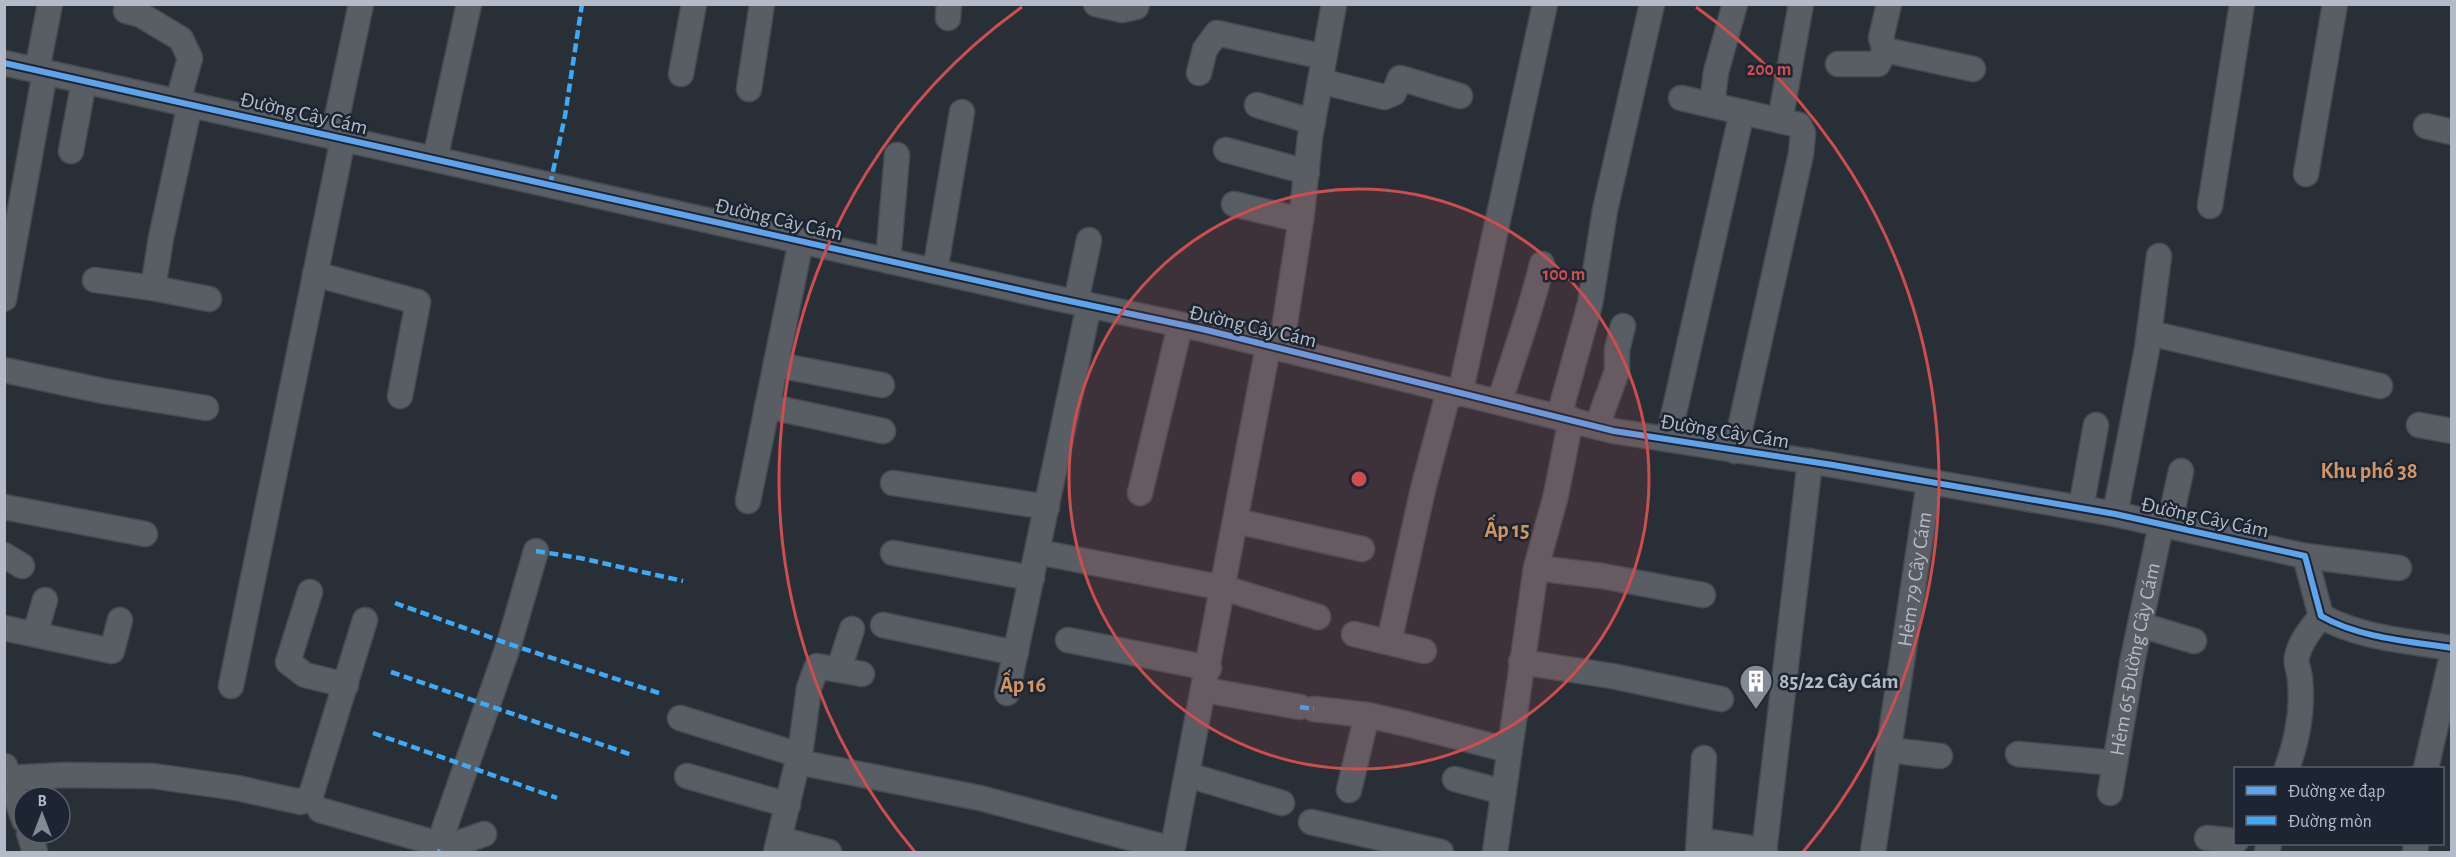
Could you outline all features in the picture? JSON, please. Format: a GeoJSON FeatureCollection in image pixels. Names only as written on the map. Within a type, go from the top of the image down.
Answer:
{"type":"FeatureCollection","features":[{"type":"Feature","properties":{"kind":"street"},"geometry":{"type":"LineString","coordinates":[[4,299],[50,4]]}},
{"type":"Feature","properties":{"kind":"street"},"geometry":{"type":"LineString","coordinates":[[231,686],[315,273],[361,4]]}},
{"type":"Feature","properties":{"kind":"street"},"geometry":{"type":"LineString","coordinates":[[435,159],[469,4]]}},
{"type":"Feature","properties":{"kind":"street"},"geometry":{"type":"LineString","coordinates":[[681,74],[694,4]]}},
{"type":"Feature","properties":{"kind":"street"},"geometry":{"type":"LineString","coordinates":[[749,89],[762,4]]}},
{"type":"Feature","properties":{"kind":"street"},"geometry":{"type":"LineString","coordinates":[[1096,4],[1122,10],[1136,7],[1137,4]]}},
{"type":"Feature","properties":{"kind":"street"},"geometry":{"type":"LineString","coordinates":[[680,718],[798,758],[980,798],[1172,851],[1236,521],[1301,220],[1313,122],[1334,4]]}},
{"type":"Feature","properties":{"kind":"street"},"geometry":{"type":"LineString","coordinates":[[1389,642],[1424,489],[1454,392],[1545,4]]}},
{"type":"Feature","properties":{"kind":"street"},"geometry":{"type":"LineString","coordinates":[[1495,852],[1536,567],[1556,495],[1565,418],[1590,304],[1605,210],[1652,4]]}},
{"type":"Feature","properties":{"kind":"street"},"geometry":{"type":"LineString","coordinates":[[1712,105],[1716,72],[1735,4]]}},
{"type":"Feature","properties":{"kind":"street"},"geometry":{"type":"LineString","coordinates":[[1780,121],[1800,4]]}},
{"type":"Feature","properties":{"kind":"street"},"geometry":{"type":"LineString","coordinates":[[1838,64],[1878,64],[1885,50],[1881,38],[1888,4]]}},
{"type":"Feature","properties":{"kind":"street"},"geometry":{"type":"LineString","coordinates":[[2210,206],[2242,4]]}},
{"type":"Feature","properties":{"kind":"street"},"geometry":{"type":"LineString","coordinates":[[2306,174],[2335,4]]}},
{"type":"Feature","properties":{"kind":"street"},"geometry":{"type":"LineString","coordinates":[[126,11],[141,15],[181,39],[190,58],[153,288]]}},
{"type":"Feature","properties":{"kind":"street"},"geometry":{"type":"LineString","coordinates":[[1199,73],[1205,49],[1216,33],[1322,69],[1384,97],[1394,93],[1400,78],[1460,96]]}},
{"type":"Feature","properties":{"kind":"street"},"geometry":{"type":"LineString","coordinates":[[1885,50],[1972,69]]}},
{"type":"Feature","properties":{"kind":"street","name":"Đường Cây Cám"},"geometry":{"type":"LineString","coordinates":[[4,63],[1180,326],[1202,329],[1597,426],[1668,440],[1810,461],[2115,514],[2305,556],[2399,567]]}},
{"type":"Feature","properties":{"kind":"street"},"geometry":{"type":"LineString","coordinates":[[71,151],[84,81]]}},
{"type":"Feature","properties":{"kind":"street"},"geometry":{"type":"LineString","coordinates":[[1681,98],[1799,125],[1802,129],[1801,154],[1736,451]]}},
{"type":"Feature","properties":{"kind":"street"},"geometry":{"type":"LineString","coordinates":[[1257,105],[1313,122]]}},
{"type":"Feature","properties":{"kind":"street"},"geometry":{"type":"LineString","coordinates":[[935,271],[962,112]]}},
{"type":"Feature","properties":{"kind":"street"},"geometry":{"type":"LineString","coordinates":[[1668,440],[1742,112]]}},
{"type":"Feature","properties":{"kind":"street"},"geometry":{"type":"LineString","coordinates":[[2426,126],[2451,132]]}},
{"type":"Feature","properties":{"kind":"street"},"geometry":{"type":"LineString","coordinates":[[1226,150],[1307,172]]}},
{"type":"Feature","properties":{"kind":"street"},"geometry":{"type":"LineString","coordinates":[[888,261],[897,155]]}},
{"type":"Feature","properties":{"kind":"street"},"geometry":{"type":"LineString","coordinates":[[1234,204],[1301,220]]}},
{"type":"Feature","properties":{"kind":"street"},"geometry":{"type":"LineString","coordinates":[[1007,693],[1047,507],[1082,304],[1089,240]]}},
{"type":"Feature","properties":{"kind":"street"},"geometry":{"type":"LineString","coordinates":[[747,501],[801,241]]}},
{"type":"Feature","properties":{"kind":"street"},"geometry":{"type":"LineString","coordinates":[[2115,514],[2149,333],[2159,256]]}},
{"type":"Feature","properties":{"kind":"street"},"geometry":{"type":"LineString","coordinates":[[1500,401],[1518,340],[1532,304],[1542,264]]}},
{"type":"Feature","properties":{"kind":"street"},"geometry":{"type":"LineString","coordinates":[[315,273],[418,302],[400,396]]}},
{"type":"Feature","properties":{"kind":"street"},"geometry":{"type":"LineString","coordinates":[[95,280],[209,299]]}},
{"type":"Feature","properties":{"kind":"street"},"geometry":{"type":"LineString","coordinates":[[1140,493],[1180,326]]}},
{"type":"Feature","properties":{"kind":"street"},"geometry":{"type":"LineString","coordinates":[[1597,426],[1617,371],[1617,350],[1623,326]]}},
{"type":"Feature","properties":{"kind":"street"},"geometry":{"type":"LineString","coordinates":[[2149,333],[2380,386]]}},
{"type":"Feature","properties":{"kind":"street"},"geometry":{"type":"LineString","coordinates":[[776,362],[788,367],[882,385]]}},
{"type":"Feature","properties":{"kind":"street"},"geometry":{"type":"LineString","coordinates":[[4,370],[103,391],[206,408]]}},
{"type":"Feature","properties":{"kind":"street"},"geometry":{"type":"LineString","coordinates":[[767,406],[883,431]]}},
{"type":"Feature","properties":{"kind":"street"},"geometry":{"type":"LineString","coordinates":[[2081,508],[2096,425]]}},
{"type":"Feature","properties":{"kind":"street"},"geometry":{"type":"LineString","coordinates":[[2419,425],[2451,431]]}},
{"type":"Feature","properties":{"kind":"street"},"geometry":{"type":"LineString","coordinates":[[1704,758],[1698,846],[1764,851],[1810,461]]}},
{"type":"Feature","properties":{"kind":"street","name":"Hẻm 65 Đường Cây Cám"},"geometry":{"type":"LineString","coordinates":[[2110,793],[2141,625],[2165,525],[2181,471]]}},
{"type":"Feature","properties":{"kind":"street"},"geometry":{"type":"LineString","coordinates":[[894,483],[1047,507]]}},
{"type":"Feature","properties":{"kind":"street","name":"Hẻm 79 Cây Cám"},"geometry":{"type":"LineString","coordinates":[[1873,852],[1929,483]]}},
{"type":"Feature","properties":{"kind":"street"},"geometry":{"type":"LineString","coordinates":[[4,507],[145,534]]}},
{"type":"Feature","properties":{"kind":"street"},"geometry":{"type":"LineString","coordinates":[[1236,521],[1362,549]]}},
{"type":"Feature","properties":{"kind":"street"},"geometry":{"type":"LineString","coordinates":[[438,848],[509,644],[536,551]]}},
{"type":"Feature","properties":{"kind":"street"},"geometry":{"type":"LineString","coordinates":[[1038,552],[1224,588],[1318,617]]}},
{"type":"Feature","properties":{"kind":"street"},"geometry":{"type":"LineString","coordinates":[[893,553],[1032,578]]}},
{"type":"Feature","properties":{"kind":"street"},"geometry":{"type":"LineString","coordinates":[[2305,556],[2321,616],[2338,626],[2362,633],[2451,648]]}},
{"type":"Feature","properties":{"kind":"street"},"geometry":{"type":"LineString","coordinates":[[1536,567],[1602,576],[1703,595]]}},
{"type":"Feature","properties":{"kind":"street"},"geometry":{"type":"LineString","coordinates":[[310,592],[288,662],[305,675],[346,685]]}},
{"type":"Feature","properties":{"kind":"street"},"geometry":{"type":"LineString","coordinates":[[35,634],[45,600]]}},
{"type":"Feature","properties":{"kind":"street"},"geometry":{"type":"LineString","coordinates":[[2287,767],[2293,752],[2299,717],[2300,680],[2296,659],[2304,640],[2321,616]]}},
{"type":"Feature","properties":{"kind":"street"},"geometry":{"type":"LineString","coordinates":[[4,628],[112,651],[120,621]]}},
{"type":"Feature","properties":{"kind":"street"},"geometry":{"type":"LineString","coordinates":[[12,785],[7,771],[63,775],[153,776],[237,788],[301,802],[310,795],[365,621]]}},
{"type":"Feature","properties":{"kind":"street"},"geometry":{"type":"LineString","coordinates":[[883,625],[1016,653]]}},
{"type":"Feature","properties":{"kind":"street"},"geometry":{"type":"LineString","coordinates":[[2141,625],[2194,641]]}},
{"type":"Feature","properties":{"kind":"street"},"geometry":{"type":"LineString","coordinates":[[839,669],[852,629]]}},
{"type":"Feature","properties":{"kind":"street"},"geometry":{"type":"LineString","coordinates":[[1354,634],[1424,651]]}},
{"type":"Feature","properties":{"kind":"street"},"geometry":{"type":"LineString","coordinates":[[1068,640],[1307,708],[1367,715],[1508,750]]}},
{"type":"Feature","properties":{"kind":"street"},"geometry":{"type":"LineString","coordinates":[[2426,767],[2451,656]]}},
{"type":"Feature","properties":{"kind":"street"},"geometry":{"type":"LineString","coordinates":[[1521,662],[1612,676],[1720,699]]}},
{"type":"Feature","properties":{"kind":"street"},"geometry":{"type":"LineString","coordinates":[[829,852],[778,846],[798,758],[809,688],[817,666],[862,674]]}},
{"type":"Feature","properties":{"kind":"street"},"geometry":{"type":"LineString","coordinates":[[1349,790],[1367,715]]}},
{"type":"Feature","properties":{"kind":"street"},"geometry":{"type":"LineString","coordinates":[[1889,750],[1940,756]]}},
{"type":"Feature","properties":{"kind":"street"},"geometry":{"type":"LineString","coordinates":[[2018,754],[2115,763]]}},
{"type":"Feature","properties":{"kind":"street"},"geometry":{"type":"LineString","coordinates":[[1188,775],[1282,803]]}},
{"type":"Feature","properties":{"kind":"street"},"geometry":{"type":"LineString","coordinates":[[687,776],[788,805]]}},
{"type":"Feature","properties":{"kind":"street"},"geometry":{"type":"LineString","coordinates":[[1455,779],[1503,792]]}},
{"type":"Feature","properties":{"kind":"street"},"geometry":{"type":"LineString","coordinates":[[320,810],[438,848],[484,834]]}},
{"type":"Feature","properties":{"kind":"street"},"geometry":{"type":"LineString","coordinates":[[1311,822],[1441,852]]}},
{"type":"Feature","properties":{"kind":"street"},"geometry":{"type":"LineString","coordinates":[[2207,838],[2234,841]]}},
{"type":"Feature","properties":{"kind":"marked path"},"geometry":{"type":"LineString","coordinates":[[550,185],[565,116],[582,4]]}},
{"type":"Feature","properties":{"kind":"marked path"},"geometry":{"type":"LineString","coordinates":[[536,551],[580,558],[683,581]]}},
{"type":"Feature","properties":{"kind":"marked path"},"geometry":{"type":"LineString","coordinates":[[395,603],[509,644],[662,694]]}},
{"type":"Feature","properties":{"kind":"marked path"},"geometry":{"type":"LineString","coordinates":[[391,672],[632,755]]}},
{"type":"Feature","properties":{"kind":"marked path"},"geometry":{"type":"LineString","coordinates":[[1300,707],[1314,709]]}},
{"type":"Feature","properties":{"kind":"marked path"},"geometry":{"type":"LineString","coordinates":[[373,733],[557,798]]}},
{"type":"Feature","properties":{"kind":"cycle path"},"geometry":{"type":"LineString","coordinates":[[4,63],[1202,329],[1614,431],[1833,465],[2115,514],[2305,556],[2321,616],[2368,634],[2452,648]]}},
{"type":"Feature","properties":{"kind":"place","name":"85/22 Cây Cám"},"geometry":{"type":"Point","coordinates":[1756,710]}},
{"type":"Feature","properties":{"kind":"district","name":"Khu phố 38"},"geometry":{"type":"Point","coordinates":[2369,470]}},
{"type":"Feature","properties":{"kind":"district","name":"Ấp 15"},"geometry":{"type":"Point","coordinates":[1507,529]}},
{"type":"Feature","properties":{"kind":"district","name":"Ấp 16"},"geometry":{"type":"Point","coordinates":[1023,684]}}]}
